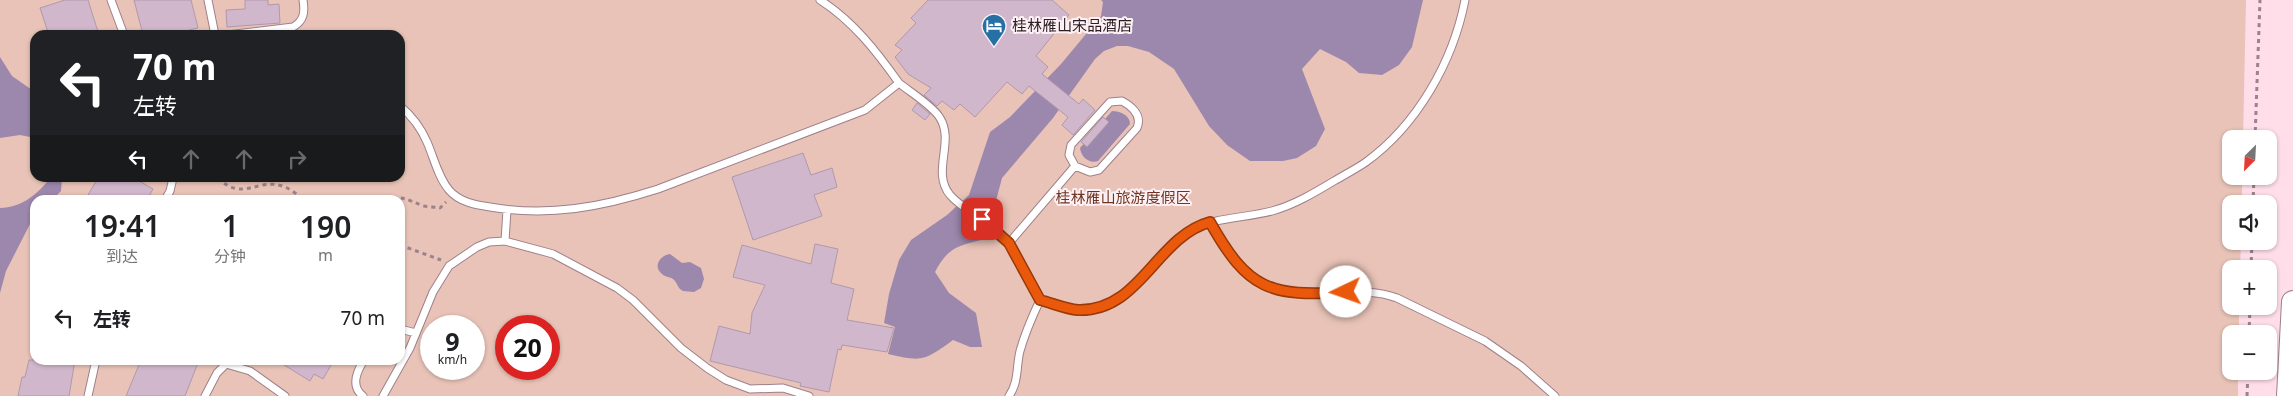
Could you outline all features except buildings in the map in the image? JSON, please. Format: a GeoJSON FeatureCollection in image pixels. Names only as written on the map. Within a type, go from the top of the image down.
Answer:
{"type":"FeatureCollection","features":[{"type":"Feature","properties":{"kind":"main road"},"geometry":{"type":"LineString","coordinates":[[2288,396],[2293,302]]}},
{"type":"Feature","properties":{"kind":"lane"},"geometry":{"type":"LineString","coordinates":[[111,0],[122,30]]}},
{"type":"Feature","properties":{"kind":"lane"},"geometry":{"type":"LineString","coordinates":[[208,0],[214,30]]}},
{"type":"Feature","properties":{"kind":"lane"},"geometry":{"type":"LineString","coordinates":[[268,30],[293,27],[300,23],[303,0]]}},
{"type":"Feature","properties":{"kind":"lane"},"geometry":{"type":"LineString","coordinates":[[820,0],[846,20],[877,51],[900,83],[939,116],[946,130],[942,172],[944,184],[950,195],[997,231],[1009,243],[1040,300],[1077,310],[1110,304],[1145,277],[1175,241],[1190,230],[1210,222],[1273,211],[1301,200],[1366,161],[1393,137],[1417,111],[1436,80],[1452,47],[1464,0]]}},
{"type":"Feature","properties":{"kind":"lane"},"geometry":{"type":"LineString","coordinates":[[405,111],[422,131],[439,175],[453,194],[473,204],[507,210],[561,212],[628,198],[865,110],[900,83]]}},
{"type":"Feature","properties":{"kind":"lane"},"geometry":{"type":"LineString","coordinates":[[1122,101],[1137,113],[1139,122],[1137,128],[1099,170],[1090,172],[1075,166],[1069,155],[1071,145],[1110,102],[1122,101]]}},
{"type":"Feature","properties":{"kind":"lane"},"geometry":{"type":"LineString","coordinates":[[1009,243],[1075,166]]}},
{"type":"Feature","properties":{"kind":"lane"},"geometry":{"type":"LineString","coordinates":[[168,195],[172,182]]}},
{"type":"Feature","properties":{"kind":"lane"},"geometry":{"type":"LineString","coordinates":[[505,241],[507,210]]}},
{"type":"Feature","properties":{"kind":"lane"},"geometry":{"type":"LineString","coordinates":[[1210,222],[1226,251],[1238,266],[1262,284],[1279,290],[1302,294],[1365,291],[1383,293],[1397,298],[1484,341],[1521,366],[1555,396]]}},
{"type":"Feature","properties":{"kind":"lane"},"geometry":{"type":"LineString","coordinates":[[405,357],[433,292],[449,266],[477,247],[489,242],[505,241],[553,254],[617,288],[633,300],[681,348],[718,375],[750,389],[783,388],[809,396]]}},
{"type":"Feature","properties":{"kind":"lane"},"geometry":{"type":"LineString","coordinates":[[1009,396],[1018,375],[1019,354],[1028,326],[1040,300]]}},
{"type":"Feature","properties":{"kind":"lane"},"geometry":{"type":"LineString","coordinates":[[405,331],[416,333]]}},
{"type":"Feature","properties":{"kind":"lane"},"geometry":{"type":"LineString","coordinates":[[88,396],[95,365]]}},
{"type":"Feature","properties":{"kind":"lane"},"geometry":{"type":"LineString","coordinates":[[205,396],[217,373],[225,365]]}},
{"type":"Feature","properties":{"kind":"lane"},"geometry":{"type":"LineString","coordinates":[[232,365],[250,371],[285,396]]}},
{"type":"Feature","properties":{"kind":"lane"},"geometry":{"type":"LineString","coordinates":[[361,365],[356,374],[356,384],[359,394],[363,396]]}},
{"type":"Feature","properties":{"kind":"lane"},"geometry":{"type":"LineString","coordinates":[[383,396],[400,365]]}},
{"type":"Feature","properties":{"kind":"path"},"geometry":{"type":"LineString","coordinates":[[2256,130],[2260,0]]}},
{"type":"Feature","properties":{"kind":"path"},"geometry":{"type":"LineString","coordinates":[[223,182],[229,187],[241,191],[258,186],[285,186],[298,195]]}},
{"type":"Feature","properties":{"kind":"path"},"geometry":{"type":"LineString","coordinates":[[405,199],[411,199],[424,206],[440,208],[453,194]]}},
{"type":"Feature","properties":{"kind":"path"},"geometry":{"type":"LineString","coordinates":[[405,247],[436,257],[449,266]]}},
{"type":"Feature","properties":{"kind":"path"},"geometry":{"type":"LineString","coordinates":[[2247,396],[2248,380]]}},
{"type":"Feature","properties":{"kind":"green space","name":"桂林雁山旅游度假区"},"geometry":{"type":"Polygon","coordinates":[[[0,0],[2246,0],[2243,130],[2222,130],[2222,185],[2242,185],[2242,195],[2222,195],[2222,250],[2241,250],[2240,260],[2222,260],[2222,315],[2239,315],[2239,325],[2222,325],[2222,380],[2238,380],[2238,396],[0,396],[0,0]]]}},
{"type":"Feature","properties":{"kind":"shaded area"},"geometry":{"type":"Polygon","coordinates":[[[1101,0],[1423,0],[1412,47],[1399,65],[1382,75],[1359,73],[1346,62],[1320,49],[1302,69],[1325,129],[1316,146],[1297,158],[1283,161],[1250,161],[1227,145],[1209,126],[1174,69],[1149,52],[1128,46],[1117,46],[1104,51],[1095,59],[1053,118],[1002,178],[993,212],[981,240],[965,244],[948,253],[935,272],[949,293],[976,313],[982,347],[970,347],[953,340],[936,352],[923,358],[916,359],[888,354],[895,327],[884,323],[889,294],[899,260],[911,240],[947,215],[969,195],[990,132],[1010,117],[1061,64],[1101,16],[1103,2],[1101,0]]]}},
{"type":"Feature","properties":{"kind":"shaded area"},"geometry":{"type":"Polygon","coordinates":[[[0,57],[12,76],[30,89],[30,137],[20,135],[0,138],[0,57]]]}},
{"type":"Feature","properties":{"kind":"shaded area"},"geometry":{"type":"Polygon","coordinates":[[[1112,111],[1124,114],[1130,121],[1130,124],[1098,161],[1089,161],[1082,154],[1080,148],[1112,111]]]}},
{"type":"Feature","properties":{"kind":"shaded area"},"geometry":{"type":"Polygon","coordinates":[[[46,182],[62,182],[61,191],[57,195],[33,195],[46,182]]]}},
{"type":"Feature","properties":{"kind":"shaded area"},"geometry":{"type":"Polygon","coordinates":[[[30,197],[30,224],[6,271],[0,293],[0,208],[15,206],[30,197]]]}},
{"type":"Feature","properties":{"kind":"shaded area"},"geometry":{"type":"Polygon","coordinates":[[[670,254],[682,263],[690,262],[701,268],[704,279],[701,288],[694,292],[683,291],[673,279],[659,271],[659,261],[664,256],[670,254]]]}},
{"type":"Feature","properties":{"kind":"place","name":"桂林雁山宋品酒店"},"geometry":{"type":"Point","coordinates":[994,47]}},
{"type":"Feature","properties":{"kind":"route"},"geometry":{"type":"LineString","coordinates":[[982,219],[1009,243],[1040,300],[1077,310],[1110,304],[1145,277],[1175,241],[1190,230],[1210,222],[1226,251],[1238,266],[1250,277],[1262,284],[1279,290],[1302,294],[1346,292]]}}]}
